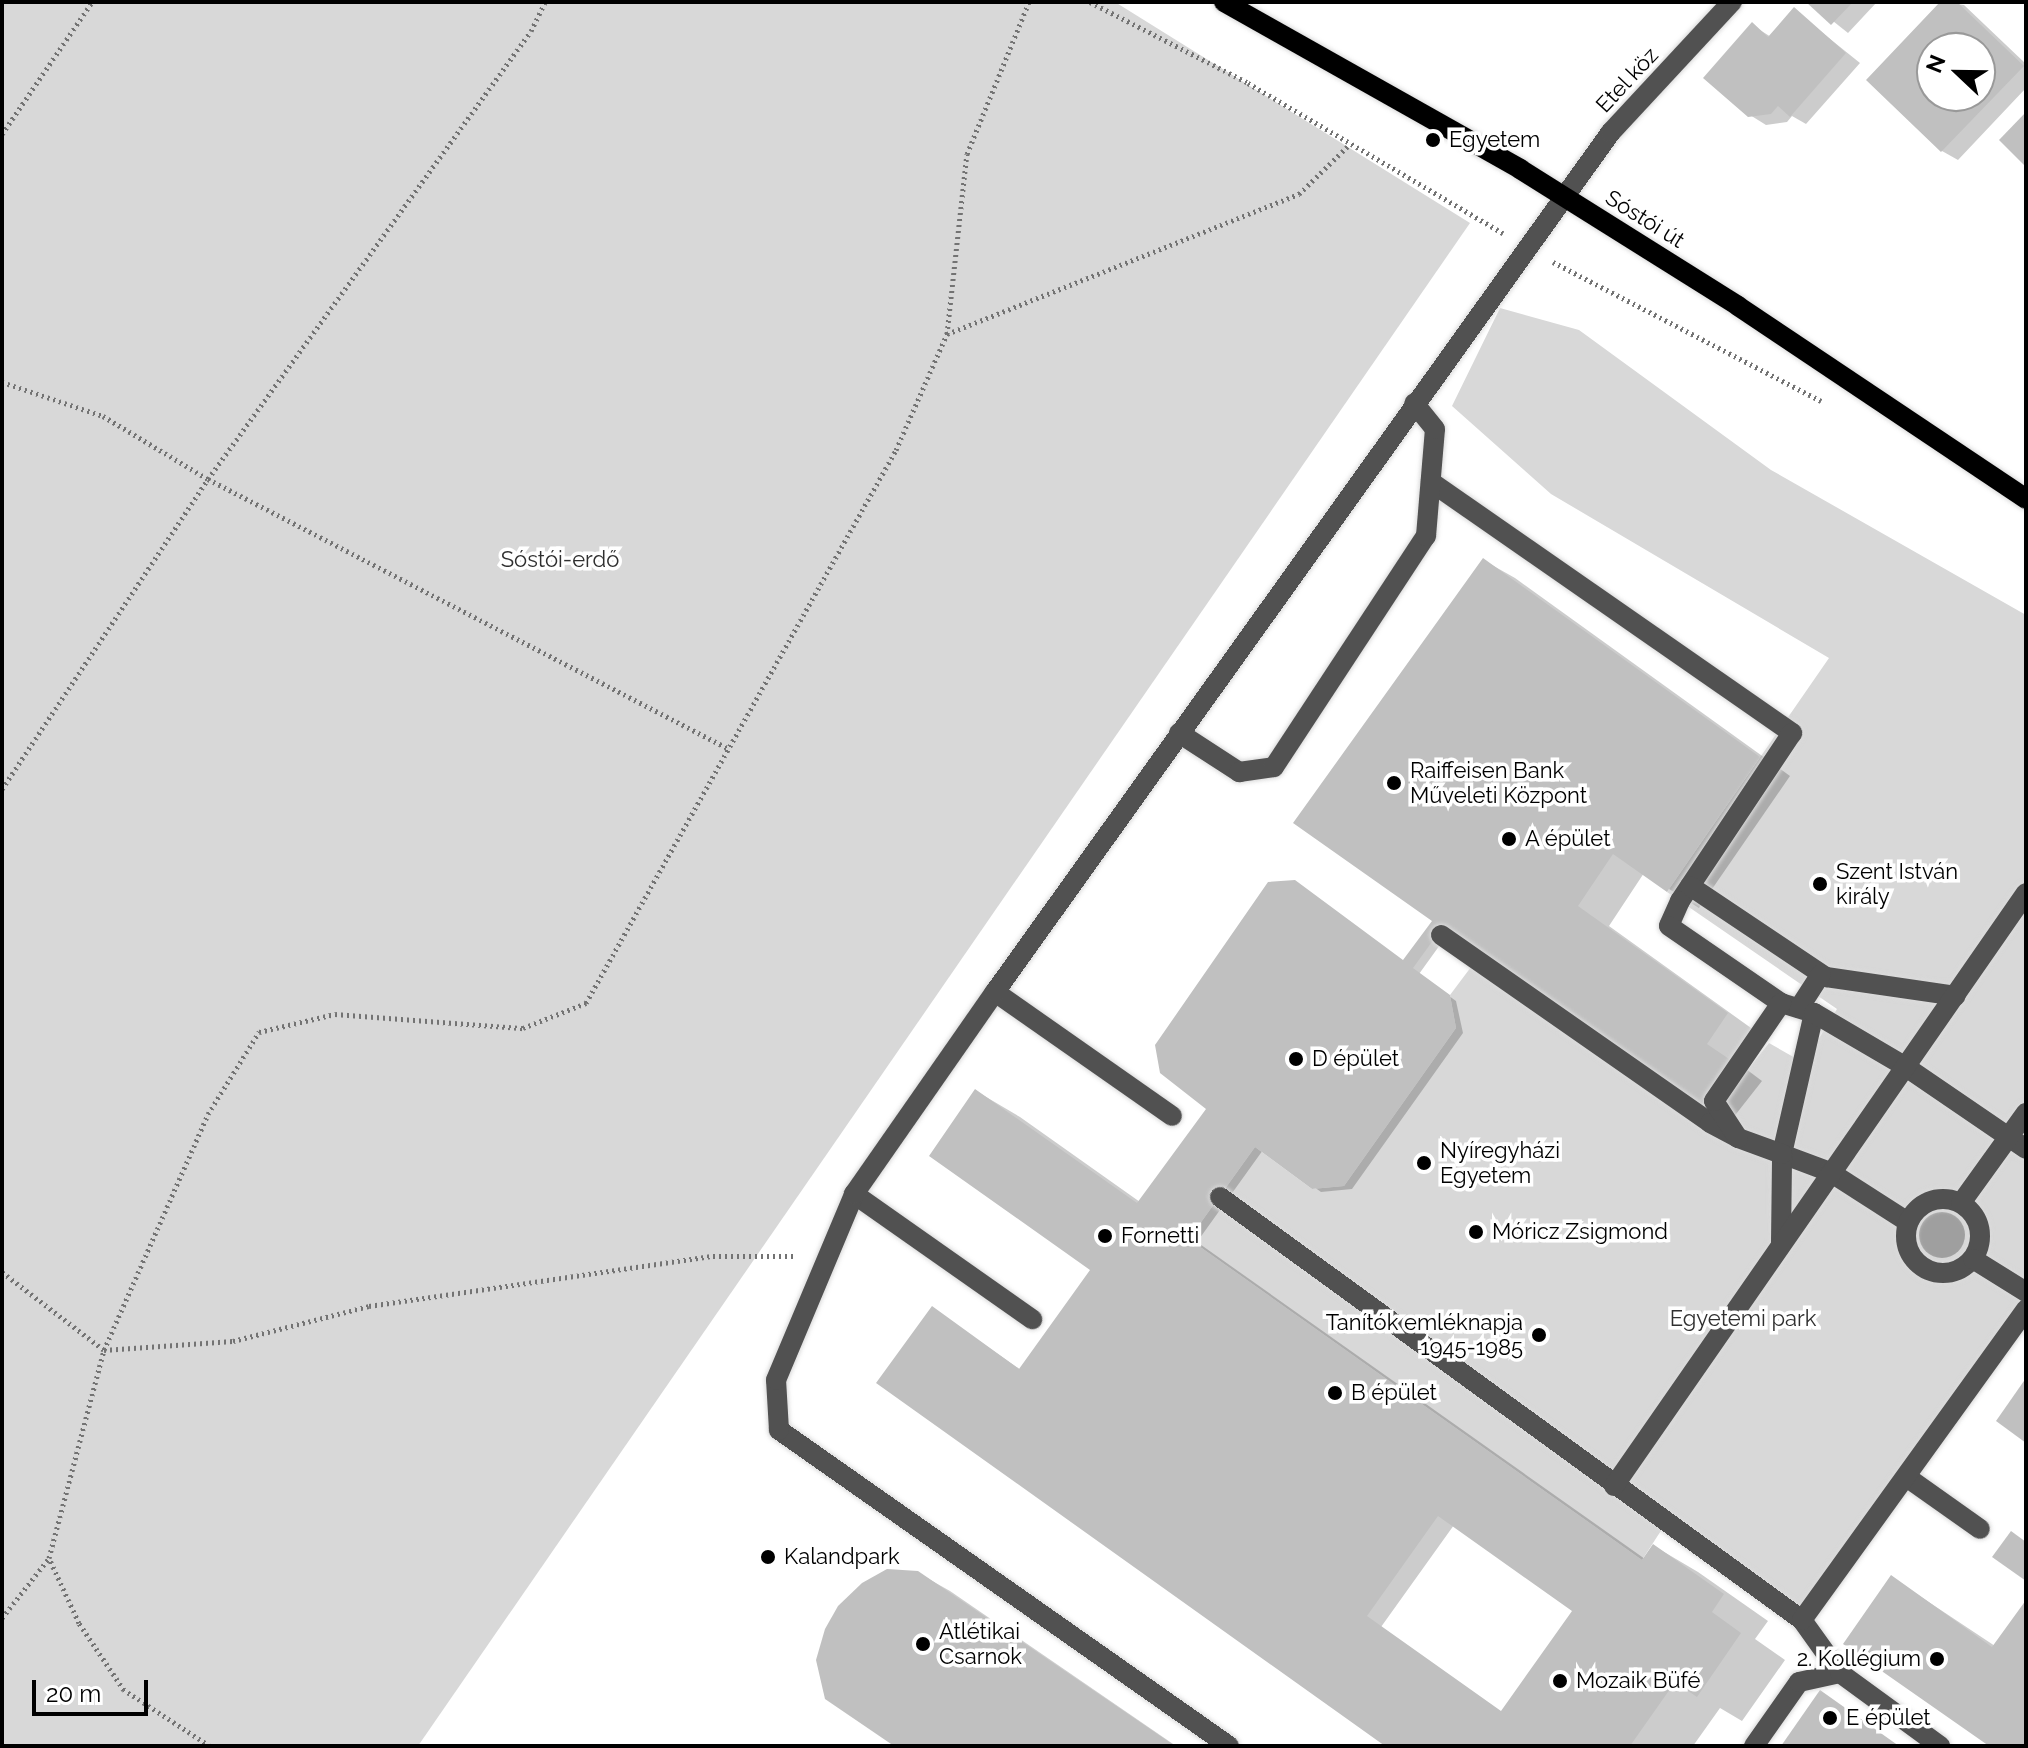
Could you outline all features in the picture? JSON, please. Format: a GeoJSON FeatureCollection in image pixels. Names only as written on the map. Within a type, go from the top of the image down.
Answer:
{"type":"FeatureCollection","features":[{"type":"Feature","properties":{"kind":"main road","name":"Sóstói út"},"geometry":{"type":"LineString","coordinates":[[1224,2],[1565,197],[1738,306],[2026,499]]}},
{"type":"Feature","properties":{"kind":"street","name":"Etel köz"},"geometry":{"type":"LineString","coordinates":[[1229,1746],[779,1430],[776,1380],[854,1194],[1414,403],[1611,132],[1732,2]]}},
{"type":"Feature","properties":{"kind":"street"},"geometry":{"type":"LineString","coordinates":[[1179,733],[1239,772],[1274,767],[1426,536],[1435,429],[1414,403]]}},
{"type":"Feature","properties":{"kind":"street"},"geometry":{"type":"LineString","coordinates":[[1431,482],[1792,733],[1690,886],[1669,926],[1798,1008],[1906,1067],[2018,1143]]}},
{"type":"Feature","properties":{"kind":"street"},"geometry":{"type":"LineString","coordinates":[[1690,886],[1821,974],[1956,996]]}},
{"type":"Feature","properties":{"kind":"street"},"geometry":{"type":"LineString","coordinates":[[1614,1486],[2026,893]]}},
{"type":"Feature","properties":{"kind":"street"},"geometry":{"type":"LineString","coordinates":[[1441,935],[1710,1123],[1738,1138],[1830,1172],[1908,1222]]}},
{"type":"Feature","properties":{"kind":"street"},"geometry":{"type":"LineString","coordinates":[[1738,1138],[1714,1101],[1798,1008],[1821,974]]}},
{"type":"Feature","properties":{"kind":"street"},"geometry":{"type":"LineString","coordinates":[[995,992],[1172,1116]]}},
{"type":"Feature","properties":{"kind":"street"},"geometry":{"type":"LineString","coordinates":[[1781,1242],[1782,1154],[1798,1008]]}},
{"type":"Feature","properties":{"kind":"street"},"geometry":{"type":"LineString","coordinates":[[1961,1203],[2018,1143],[2026,1113]]}},
{"type":"Feature","properties":{"kind":"street"},"geometry":{"type":"LineString","coordinates":[[854,1194],[1032,1319]]}},
{"type":"Feature","properties":{"kind":"street"},"geometry":{"type":"LineString","coordinates":[[1220,1197],[1802,1620],[1840,1673],[1940,1746]]}},
{"type":"Feature","properties":{"kind":"street"},"geometry":{"type":"LineString","coordinates":[[1937,1199],[1961,1203],[1978,1222],[1978,1247],[1973,1259],[1954,1272],[1930,1272],[1919,1265],[1906,1245],[1908,1222],[1925,1204],[1937,1199]]}},
{"type":"Feature","properties":{"kind":"street"},"geometry":{"type":"LineString","coordinates":[[1973,1259],[2026,1292]]}},
{"type":"Feature","properties":{"kind":"street"},"geometry":{"type":"LineString","coordinates":[[1802,1620],[1908,1478],[2026,1309]]}},
{"type":"Feature","properties":{"kind":"street"},"geometry":{"type":"LineString","coordinates":[[1908,1478],[1980,1529]]}},
{"type":"Feature","properties":{"kind":"street"},"geometry":{"type":"LineString","coordinates":[[1754,1746],[1799,1682],[1840,1673]]}},
{"type":"Feature","properties":{"kind":"path"},"geometry":{"type":"LineString","coordinates":[[2,134],[92,2]]}},
{"type":"Feature","properties":{"kind":"path"},"geometry":{"type":"LineString","coordinates":[[2,789],[208,479],[531,31],[545,2]]}},
{"type":"Feature","properties":{"kind":"path"},"geometry":{"type":"LineString","coordinates":[[2,1618],[49,1558],[104,1350],[208,1114],[259,1032],[335,1014],[523,1028],[586,1003],[896,450],[947,334],[967,154],[1029,2]]}},
{"type":"Feature","properties":{"kind":"path"},"geometry":{"type":"LineString","coordinates":[[1090,2],[1248,83],[1527,248],[1834,408]]}},
{"type":"Feature","properties":{"kind":"path"},"geometry":{"type":"LineString","coordinates":[[947,334],[1299,194],[1349,145]]}},
{"type":"Feature","properties":{"kind":"path"},"geometry":{"type":"LineString","coordinates":[[2,382],[103,416],[208,479],[729,749]]}},
{"type":"Feature","properties":{"kind":"path"},"geometry":{"type":"LineString","coordinates":[[2,1272],[104,1350],[233,1341],[369,1306],[713,1256],[829,1256]]}},
{"type":"Feature","properties":{"kind":"path"},"geometry":{"type":"LineString","coordinates":[[49,1558],[79,1623],[124,1690],[210,1746]]}},
{"type":"Feature","properties":{"kind":"green space","name":"Sóstói-erdő"},"geometry":{"type":"Polygon","coordinates":[[[2,2],[1115,2],[1470,223],[418,1746],[2,1746],[2,2]]]}},
{"type":"Feature","properties":{"kind":"green space","name":"Egyetemi park"},"geometry":{"type":"Polygon","coordinates":[[[1500,308],[1579,330],[1771,470],[2026,615],[2026,1298],[1799,1611],[1666,1523],[1642,1560],[1189,1239],[1255,1147],[1312,1189],[1344,1186],[1456,1028],[1450,995],[1480,955],[1732,1061],[1746,1072],[1769,1043],[1804,1063],[1837,1009],[1667,892],[1829,658],[1551,494],[1452,406],[1500,308]]]}},
{"type":"Feature","properties":{"kind":"shaded area"},"geometry":{"type":"Polygon","coordinates":[[[1942,1212],[1958,1219],[1965,1235],[1958,1251],[1942,1258],[1926,1251],[1919,1235],[1926,1219],[1942,1212]]]}},
{"type":"Feature","properties":{"kind":"building"},"geometry":{"type":"Polygon","coordinates":[[[1806,2],[1853,2],[1831,25],[1806,2]]]}},
{"type":"Feature","properties":{"kind":"building"},"geometry":{"type":"Polygon","coordinates":[[[1940,2],[1957,2],[1988,32],[1916,32],[1916,112],[1980,112],[1941,152],[1866,80],[1940,2]]]}},
{"type":"Feature","properties":{"kind":"building"},"geometry":{"type":"Polygon","coordinates":[[[1794,7],[1846,53],[1790,117],[1778,106],[1771,114],[1748,117],[1703,78],[1752,22],[1768,37],[1794,7]]]}},
{"type":"Feature","properties":{"kind":"building"},"geometry":{"type":"Polygon","coordinates":[[[1996,39],[2024,66],[1996,95],[1996,39]]]}},
{"type":"Feature","properties":{"kind":"building"},"geometry":{"type":"Polygon","coordinates":[[[2026,112],[2026,167],[1999,140],[2026,112]]]}},
{"type":"Feature","properties":{"kind":"building"},"geometry":{"type":"Polygon","coordinates":[[[1483,558],[1760,757],[1667,892],[1613,854],[1578,906],[1728,1013],[1707,1044],[1732,1061],[1697,1107],[1442,928],[1413,968],[1450,995],[1456,1028],[1344,1186],[1312,1189],[1255,1147],[1189,1239],[1642,1560],[1653,1544],[1724,1594],[1712,1612],[1741,1633],[1697,1697],[1675,1682],[1630,1746],[1385,1746],[876,1383],[932,1306],[1019,1369],[1090,1270],[929,1156],[975,1089],[1137,1203],[1206,1109],[1160,1073],[1155,1045],[1268,882],[1295,880],[1403,960],[1432,921],[1293,823],[1483,558]],[[1438,1516],[1367,1616],[1501,1711],[1572,1611],[1438,1516]]]}},
{"type":"Feature","properties":{"kind":"building"},"geometry":{"type":"Polygon","coordinates":[[[2026,1378],[2026,1443],[1996,1421],[2026,1378]]]}},
{"type":"Feature","properties":{"kind":"building"},"geometry":{"type":"Polygon","coordinates":[[[2011,1531],[2026,1542],[2026,1581],[1992,1557],[2011,1531]]]}},
{"type":"Feature","properties":{"kind":"building","name":"Atlétikai Csarnok"},"geometry":{"type":"Polygon","coordinates":[[[887,1569],[918,1571],[1175,1746],[894,1746],[825,1699],[816,1660],[825,1629],[838,1606],[862,1583],[887,1569]]]}},
{"type":"Feature","properties":{"kind":"building","name":"2. Kollégium"},"geometry":{"type":"Polygon","coordinates":[[[1891,1575],[1992,1647],[2026,1600],[2026,1746],[1989,1746],[1843,1644],[1891,1575]]]}},
{"type":"Feature","properties":{"kind":"building","name":"E épület"},"geometry":{"type":"Polygon","coordinates":[[[1820,1690],[1899,1746],[1781,1746],[1820,1690]]]}},
{"type":"Feature","properties":{"kind":"place","name":"Egyetem"},"geometry":{"type":"Point","coordinates":[1433,140]}},
{"type":"Feature","properties":{"kind":"place","name":"Raiffeisen Bank Műveleti Központ"},"geometry":{"type":"Point","coordinates":[1394,783]}},
{"type":"Feature","properties":{"kind":"place","name":"A épület"},"geometry":{"type":"Point","coordinates":[1509,839]}},
{"type":"Feature","properties":{"kind":"place","name":"Szent István király"},"geometry":{"type":"Point","coordinates":[1820,884]}},
{"type":"Feature","properties":{"kind":"place","name":"D épület"},"geometry":{"type":"Point","coordinates":[1296,1059]}},
{"type":"Feature","properties":{"kind":"place","name":"Nyíregyházi Egyetem"},"geometry":{"type":"Point","coordinates":[1424,1163]}},
{"type":"Feature","properties":{"kind":"place","name":"Móricz Zsigmond"},"geometry":{"type":"Point","coordinates":[1476,1232]}},
{"type":"Feature","properties":{"kind":"place","name":"Fornetti"},"geometry":{"type":"Point","coordinates":[1105,1236]}},
{"type":"Feature","properties":{"kind":"place","name":"Tanítók emléknapja 1945-1985"},"geometry":{"type":"Point","coordinates":[1539,1335]}},
{"type":"Feature","properties":{"kind":"place","name":"B épület"},"geometry":{"type":"Point","coordinates":[1335,1393]}},
{"type":"Feature","properties":{"kind":"place","name":"Kalandpark"},"geometry":{"type":"Point","coordinates":[768,1557]}},
{"type":"Feature","properties":{"kind":"place","name":"Atlétikai Csarnok"},"geometry":{"type":"Point","coordinates":[923,1644]}},
{"type":"Feature","properties":{"kind":"place","name":"2. Kollégium"},"geometry":{"type":"Point","coordinates":[1937,1659]}},
{"type":"Feature","properties":{"kind":"place","name":"Mozaik Büfé"},"geometry":{"type":"Point","coordinates":[1560,1681]}},
{"type":"Feature","properties":{"kind":"place","name":"E épület"},"geometry":{"type":"Point","coordinates":[1830,1718]}}]}
